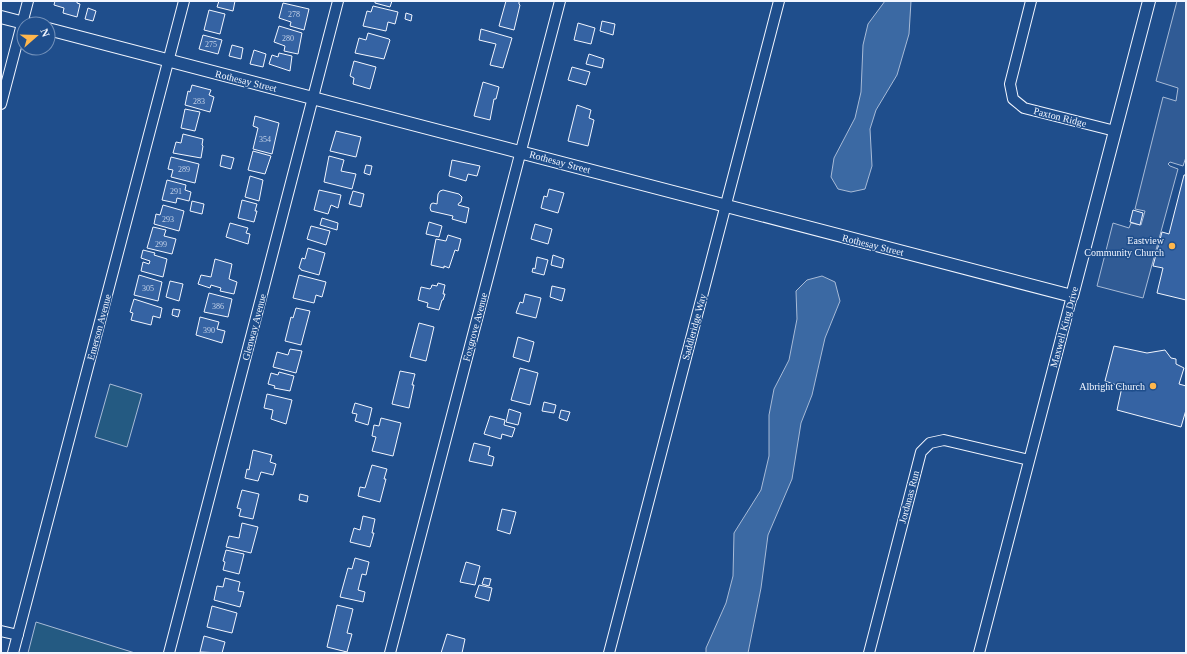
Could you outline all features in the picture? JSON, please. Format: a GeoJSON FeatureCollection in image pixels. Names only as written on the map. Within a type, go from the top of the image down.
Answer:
{"type":"FeatureCollection","features":[{"type":"Feature","properties":{"kind":"street"},"geometry":{"type":"LineString","coordinates":[[26,16],[28,1]]}},
{"type":"Feature","properties":{"kind":"street","name":"Emerson Avenue"},"geometry":{"type":"LineString","coordinates":[[13,653],[184,1]]}},
{"type":"Feature","properties":{"kind":"street","name":"Glenway Avenue"},"geometry":{"type":"LineString","coordinates":[[169,653],[338,1]]}},
{"type":"Feature","properties":{"kind":"street","name":"Foxgrove Avenue"},"geometry":{"type":"LineString","coordinates":[[390,653],[560,1]]}},
{"type":"Feature","properties":{"kind":"street","name":"Saddleridge Way"},"geometry":{"type":"LineString","coordinates":[[609,653],[779,1]]}},
{"type":"Feature","properties":{"kind":"street","name":"Paxton Ridge"},"geometry":{"type":"LineString","coordinates":[[1031,1],[1010,84],[1012,99],[1024,108],[1115,131]]}},
{"type":"Feature","properties":{"kind":"street","name":"Maxwell King Drive"},"geometry":{"type":"LineString","coordinates":[[979,653],[1149,1]]}},
{"type":"Feature","properties":{"kind":"street"},"geometry":{"type":"LineString","coordinates":[[1,17],[16,21]]}},
{"type":"Feature","properties":{"kind":"street","name":"Rothesay Street"},"geometry":{"type":"LineString","coordinates":[[56,31],[725,207],[1072,296]]}},
{"type":"Feature","properties":{"kind":"street"},"geometry":{"type":"LineString","coordinates":[[1,104],[16,53]]}},
{"type":"Feature","properties":{"kind":"street","name":"Jordanas Run"},"geometry":{"type":"LineString","coordinates":[[868,653],[921,452],[930,443],[944,440],[1029,460]]}},
{"type":"Feature","properties":{"kind":"street"},"geometry":{"type":"LineString","coordinates":[[1,631],[18,636]]}},
{"type":"Feature","properties":{"kind":"shaded area"},"geometry":{"type":"Polygon","coordinates":[[[885,1],[911,1],[909,34],[897,75],[876,110],[870,129],[872,166],[865,189],[851,192],[838,189],[831,177],[834,158],[855,118],[861,92],[863,45],[868,24],[885,1]]]}},
{"type":"Feature","properties":{"kind":"shaded area"},"geometry":{"type":"Polygon","coordinates":[[[1177,1],[1186,1],[1186,157],[1183,166],[1170,162],[1168,164],[1178,169],[1143,298],[1097,286],[1113,223],[1129,228],[1131,223],[1141,225],[1145,211],[1135,209],[1163,97],[1176,101],[1178,88],[1156,81],[1177,1]]]}},
{"type":"Feature","properties":{"kind":"shaded area"},"geometry":{"type":"Polygon","coordinates":[[[822,276],[835,282],[840,301],[825,338],[812,395],[801,423],[792,479],[768,535],[761,588],[748,653],[706,653],[706,648],[726,603],[733,576],[734,533],[761,490],[769,456],[769,415],[774,389],[789,360],[797,319],[796,291],[807,280],[822,276]]]}},
{"type":"Feature","properties":{"kind":"shaded area"},"geometry":{"type":"Polygon","coordinates":[[[110,384],[142,394],[127,447],[95,437],[110,384]]]}},
{"type":"Feature","properties":{"kind":"shaded area"},"geometry":{"type":"Polygon","coordinates":[[[36,622],[135,653],[28,653],[36,622]]]}},
{"type":"Feature","properties":{"kind":"building"},"geometry":{"type":"Polygon","coordinates":[[[55,1],[77,1],[77,3],[80,4],[77,17],[63,13],[64,8],[54,5],[55,1]]]}},
{"type":"Feature","properties":{"kind":"building"},"geometry":{"type":"Polygon","coordinates":[[[219,1],[235,1],[233,11],[217,7],[219,1]]]}},
{"type":"Feature","properties":{"kind":"building"},"geometry":{"type":"Polygon","coordinates":[[[375,1],[392,1],[390,7],[375,3],[375,1]]]}},
{"type":"Feature","properties":{"kind":"building"},"geometry":{"type":"Polygon","coordinates":[[[506,1],[519,1],[520,5],[514,30],[499,26],[506,1]]]}},
{"type":"Feature","properties":{"kind":"building"},"geometry":{"type":"Polygon","coordinates":[[[283,3],[309,9],[304,30],[290,26],[291,22],[279,18],[283,3]]]}},
{"type":"Feature","properties":{"kind":"building"},"geometry":{"type":"Polygon","coordinates":[[[373,6],[398,12],[395,24],[388,22],[386,31],[363,26],[367,11],[371,12],[373,6]]]}},
{"type":"Feature","properties":{"kind":"building"},"geometry":{"type":"Polygon","coordinates":[[[88,8],[96,11],[93,21],[85,19],[88,8]]]}},
{"type":"Feature","properties":{"kind":"building"},"geometry":{"type":"Polygon","coordinates":[[[209,10],[225,14],[220,34],[204,30],[209,10]]]}},
{"type":"Feature","properties":{"kind":"building"},"geometry":{"type":"Polygon","coordinates":[[[406,13],[412,15],[411,21],[405,19],[406,13]]]}},
{"type":"Feature","properties":{"kind":"building"},"geometry":{"type":"Polygon","coordinates":[[[602,21],[615,24],[613,35],[600,31],[602,21]]]}},
{"type":"Feature","properties":{"kind":"building"},"geometry":{"type":"Polygon","coordinates":[[[578,23],[595,28],[591,44],[574,40],[578,23]]]}},
{"type":"Feature","properties":{"kind":"building"},"geometry":{"type":"Polygon","coordinates":[[[279,26],[302,33],[298,54],[284,51],[285,46],[274,42],[279,26]]]}},
{"type":"Feature","properties":{"kind":"building"},"geometry":{"type":"Polygon","coordinates":[[[481,29],[512,38],[503,68],[490,65],[496,44],[479,40],[481,29]]]}},
{"type":"Feature","properties":{"kind":"building"},"geometry":{"type":"Polygon","coordinates":[[[368,33],[390,40],[384,59],[355,53],[359,38],[366,40],[368,33]]]}},
{"type":"Feature","properties":{"kind":"building"},"geometry":{"type":"Polygon","coordinates":[[[203,35],[222,40],[218,54],[199,49],[203,35]]]}},
{"type":"Feature","properties":{"kind":"building"},"geometry":{"type":"Polygon","coordinates":[[[232,45],[243,48],[241,59],[229,56],[232,45]]]}},
{"type":"Feature","properties":{"kind":"building"},"geometry":{"type":"Polygon","coordinates":[[[254,50],[266,54],[263,67],[250,64],[254,50]]]}},
{"type":"Feature","properties":{"kind":"building"},"geometry":{"type":"Polygon","coordinates":[[[279,53],[292,56],[290,71],[269,64],[272,55],[278,57],[279,53]]]}},
{"type":"Feature","properties":{"kind":"building"},"geometry":{"type":"Polygon","coordinates":[[[589,54],[604,59],[602,68],[586,64],[589,54]]]}},
{"type":"Feature","properties":{"kind":"building"},"geometry":{"type":"Polygon","coordinates":[[[354,61],[376,67],[370,89],[353,84],[354,78],[350,76],[354,61]]]}},
{"type":"Feature","properties":{"kind":"building"},"geometry":{"type":"Polygon","coordinates":[[[572,67],[590,72],[586,85],[568,80],[572,67]]]}},
{"type":"Feature","properties":{"kind":"building"},"geometry":{"type":"Polygon","coordinates":[[[483,82],[499,87],[496,99],[494,99],[490,120],[474,116],[483,82]]]}},
{"type":"Feature","properties":{"kind":"building"},"geometry":{"type":"Polygon","coordinates":[[[192,85],[211,90],[209,95],[214,97],[210,112],[185,105],[188,91],[190,92],[192,85]]]}},
{"type":"Feature","properties":{"kind":"building"},"geometry":{"type":"Polygon","coordinates":[[[577,105],[591,110],[589,118],[594,120],[588,146],[568,141],[577,105]]]}},
{"type":"Feature","properties":{"kind":"building"},"geometry":{"type":"Polygon","coordinates":[[[185,109],[200,112],[195,131],[181,128],[185,109]]]}},
{"type":"Feature","properties":{"kind":"building"},"geometry":{"type":"Polygon","coordinates":[[[255,116],[279,123],[272,154],[253,149],[258,128],[253,126],[255,116]]]}},
{"type":"Feature","properties":{"kind":"building"},"geometry":{"type":"Polygon","coordinates":[[[336,131],[361,137],[356,157],[330,151],[336,131]]]}},
{"type":"Feature","properties":{"kind":"building"},"geometry":{"type":"Polygon","coordinates":[[[183,134],[203,139],[201,158],[173,153],[176,142],[181,143],[183,134]]]}},
{"type":"Feature","properties":{"kind":"building"},"geometry":{"type":"Polygon","coordinates":[[[253,151],[271,156],[265,174],[248,170],[253,151]]]}},
{"type":"Feature","properties":{"kind":"building"},"geometry":{"type":"Polygon","coordinates":[[[222,155],[234,158],[231,169],[220,166],[222,155]]]}},
{"type":"Feature","properties":{"kind":"building"},"geometry":{"type":"Polygon","coordinates":[[[329,156],[344,160],[341,171],[356,174],[352,189],[324,182],[329,156]]]}},
{"type":"Feature","properties":{"kind":"building"},"geometry":{"type":"Polygon","coordinates":[[[171,157],[199,164],[195,183],[171,177],[173,170],[168,169],[171,157]]]}},
{"type":"Feature","properties":{"kind":"building"},"geometry":{"type":"Polygon","coordinates":[[[452,160],[480,166],[477,176],[468,174],[466,181],[449,176],[452,160]]]}},
{"type":"Feature","properties":{"kind":"building"},"geometry":{"type":"Polygon","coordinates":[[[366,165],[372,166],[370,175],[364,173],[366,165]]]}},
{"type":"Feature","properties":{"kind":"building","name":"Eastview Community Church"},"geometry":{"type":"Polygon","coordinates":[[[1184,175],[1186,175],[1186,300],[1157,293],[1163,268],[1153,266],[1162,232],[1169,234],[1184,175]]]}},
{"type":"Feature","properties":{"kind":"building"},"geometry":{"type":"Polygon","coordinates":[[[250,176],[263,180],[259,201],[245,197],[250,176]]]}},
{"type":"Feature","properties":{"kind":"building"},"geometry":{"type":"Polygon","coordinates":[[[167,180],[186,185],[185,190],[191,192],[189,201],[177,198],[176,203],[162,200],[167,180]]]}},
{"type":"Feature","properties":{"kind":"building"},"geometry":{"type":"Polygon","coordinates":[[[549,189],[564,193],[558,213],[541,208],[544,196],[547,197],[549,189]]]}},
{"type":"Feature","properties":{"kind":"building"},"geometry":{"type":"Polygon","coordinates":[[[319,190],[341,195],[338,208],[331,205],[328,214],[314,210],[319,190]]]}},
{"type":"Feature","properties":{"kind":"building"},"geometry":{"type":"Polygon","coordinates":[[[443,190],[459,194],[462,197],[461,202],[458,205],[469,208],[466,223],[452,219],[453,216],[431,211],[431,204],[437,204],[438,194],[443,190]]]}},
{"type":"Feature","properties":{"kind":"building"},"geometry":{"type":"Polygon","coordinates":[[[353,191],[364,194],[361,207],[349,204],[353,191]]]}},
{"type":"Feature","properties":{"kind":"building"},"geometry":{"type":"Polygon","coordinates":[[[242,200],[257,204],[254,222],[238,218],[242,200]]]}},
{"type":"Feature","properties":{"kind":"building"},"geometry":{"type":"Polygon","coordinates":[[[192,201],[204,204],[202,214],[190,211],[192,201]]]}},
{"type":"Feature","properties":{"kind":"building"},"geometry":{"type":"Polygon","coordinates":[[[163,205],[184,211],[179,231],[154,224],[156,214],[160,215],[163,205]]]}},
{"type":"Feature","properties":{"kind":"building"},"geometry":{"type":"Polygon","coordinates":[[[1133,210],[1143,213],[1140,225],[1130,222],[1133,210]]]}},
{"type":"Feature","properties":{"kind":"building"},"geometry":{"type":"Polygon","coordinates":[[[322,218],[338,223],[337,230],[320,225],[322,218]]]}},
{"type":"Feature","properties":{"kind":"building"},"geometry":{"type":"Polygon","coordinates":[[[429,222],[442,226],[439,237],[426,234],[429,222]]]}},
{"type":"Feature","properties":{"kind":"building"},"geometry":{"type":"Polygon","coordinates":[[[230,223],[248,228],[246,233],[250,234],[248,244],[226,237],[230,223]]]}},
{"type":"Feature","properties":{"kind":"building"},"geometry":{"type":"Polygon","coordinates":[[[535,224],[552,229],[548,244],[531,239],[535,224]]]}},
{"type":"Feature","properties":{"kind":"building"},"geometry":{"type":"Polygon","coordinates":[[[311,226],[330,231],[326,245],[307,239],[311,226]]]}},
{"type":"Feature","properties":{"kind":"building"},"geometry":{"type":"Polygon","coordinates":[[[153,227],[166,230],[164,236],[176,239],[172,254],[147,248],[153,227]]]}},
{"type":"Feature","properties":{"kind":"building"},"geometry":{"type":"Polygon","coordinates":[[[448,235],[461,239],[458,251],[455,250],[449,268],[431,265],[436,239],[446,241],[448,235]]]}},
{"type":"Feature","properties":{"kind":"building"},"geometry":{"type":"Polygon","coordinates":[[[308,248],[325,253],[319,275],[301,270],[299,268],[302,258],[305,259],[308,248]]]}},
{"type":"Feature","properties":{"kind":"building"},"geometry":{"type":"Polygon","coordinates":[[[143,250],[155,253],[154,255],[167,259],[163,277],[141,271],[143,262],[149,264],[150,261],[141,258],[143,250]]]}},
{"type":"Feature","properties":{"kind":"building"},"geometry":{"type":"Polygon","coordinates":[[[553,255],[564,259],[562,268],[551,265],[553,255]]]}},
{"type":"Feature","properties":{"kind":"building"},"geometry":{"type":"Polygon","coordinates":[[[537,257],[548,260],[544,275],[532,272],[533,268],[535,269],[537,257]]]}},
{"type":"Feature","properties":{"kind":"building"},"geometry":{"type":"Polygon","coordinates":[[[215,259],[232,264],[229,279],[237,282],[234,294],[220,291],[221,288],[211,285],[210,288],[198,284],[201,275],[211,277],[215,259]]]}},
{"type":"Feature","properties":{"kind":"building"},"geometry":{"type":"Polygon","coordinates":[[[139,275],[162,282],[158,301],[134,295],[139,275]]]}},
{"type":"Feature","properties":{"kind":"building"},"geometry":{"type":"Polygon","coordinates":[[[299,275],[326,282],[322,297],[316,295],[314,303],[293,298],[299,275]]]}},
{"type":"Feature","properties":{"kind":"building"},"geometry":{"type":"Polygon","coordinates":[[[170,281],[183,284],[179,301],[166,297],[170,281]]]}},
{"type":"Feature","properties":{"kind":"building"},"geometry":{"type":"Polygon","coordinates":[[[438,283],[445,285],[443,294],[445,294],[439,310],[427,307],[428,303],[418,300],[421,287],[430,289],[432,285],[437,286],[438,283]]]}},
{"type":"Feature","properties":{"kind":"building"},"geometry":{"type":"Polygon","coordinates":[[[552,286],[565,289],[562,301],[550,297],[552,286]]]}},
{"type":"Feature","properties":{"kind":"building"},"geometry":{"type":"Polygon","coordinates":[[[209,293],[232,299],[228,317],[204,312],[209,293]]]}},
{"type":"Feature","properties":{"kind":"building"},"geometry":{"type":"Polygon","coordinates":[[[525,294],[541,298],[536,318],[516,313],[520,302],[523,303],[525,294]]]}},
{"type":"Feature","properties":{"kind":"building"},"geometry":{"type":"Polygon","coordinates":[[[134,299],[162,308],[160,318],[153,316],[151,325],[131,320],[133,313],[130,312],[134,299]]]}},
{"type":"Feature","properties":{"kind":"building"},"geometry":{"type":"Polygon","coordinates":[[[296,308],[310,311],[301,345],[285,341],[291,317],[293,318],[296,308]]]}},
{"type":"Feature","properties":{"kind":"building"},"geometry":{"type":"Polygon","coordinates":[[[173,309],[180,310],[178,317],[172,315],[173,309]]]}},
{"type":"Feature","properties":{"kind":"building"},"geometry":{"type":"Polygon","coordinates":[[[200,317],[219,322],[217,329],[225,331],[222,343],[196,335],[200,317]]]}},
{"type":"Feature","properties":{"kind":"building"},"geometry":{"type":"Polygon","coordinates":[[[419,323],[434,327],[426,361],[410,357],[419,323]]]}},
{"type":"Feature","properties":{"kind":"building"},"geometry":{"type":"Polygon","coordinates":[[[518,337],[534,342],[529,362],[513,357],[518,337]]]}},
{"type":"Feature","properties":{"kind":"building","name":"Albright Church"},"geometry":{"type":"Polygon","coordinates":[[[1114,346],[1147,353],[1165,350],[1171,358],[1176,359],[1176,364],[1184,368],[1179,384],[1186,386],[1186,410],[1181,427],[1117,410],[1122,387],[1105,381],[1114,346]]]}},
{"type":"Feature","properties":{"kind":"building"},"geometry":{"type":"Polygon","coordinates":[[[290,349],[302,351],[296,373],[273,367],[277,352],[288,355],[290,349]]]}},
{"type":"Feature","properties":{"kind":"building"},"geometry":{"type":"Polygon","coordinates":[[[520,368],[538,373],[530,405],[511,400],[520,368]]]}},
{"type":"Feature","properties":{"kind":"building"},"geometry":{"type":"Polygon","coordinates":[[[400,371],[415,374],[409,408],[392,404],[400,371]]]}},
{"type":"Feature","properties":{"kind":"building"},"geometry":{"type":"Polygon","coordinates":[[[279,372],[294,376],[290,391],[274,388],[275,386],[268,384],[271,373],[278,375],[279,372]]]}},
{"type":"Feature","properties":{"kind":"building"},"geometry":{"type":"Polygon","coordinates":[[[267,394],[292,400],[286,424],[271,419],[273,410],[264,408],[267,394]]]}},
{"type":"Feature","properties":{"kind":"building"},"geometry":{"type":"Polygon","coordinates":[[[544,402],[556,405],[554,413],[542,411],[544,402]]]}},
{"type":"Feature","properties":{"kind":"building"},"geometry":{"type":"Polygon","coordinates":[[[355,403],[372,408],[368,425],[355,421],[357,414],[352,413],[355,403]]]}},
{"type":"Feature","properties":{"kind":"building"},"geometry":{"type":"Polygon","coordinates":[[[509,409],[521,413],[518,425],[506,422],[509,409]]]}},
{"type":"Feature","properties":{"kind":"building"},"geometry":{"type":"Polygon","coordinates":[[[561,410],[570,412],[567,421],[559,418],[561,410]]]}},
{"type":"Feature","properties":{"kind":"building"},"geometry":{"type":"Polygon","coordinates":[[[490,416],[505,420],[504,425],[515,428],[512,437],[502,434],[501,439],[484,434],[490,416]]]}},
{"type":"Feature","properties":{"kind":"building"},"geometry":{"type":"Polygon","coordinates":[[[381,418],[401,423],[393,456],[372,451],[376,437],[372,436],[374,425],[379,426],[381,418]]]}},
{"type":"Feature","properties":{"kind":"building"},"geometry":{"type":"Polygon","coordinates":[[[474,443],[490,447],[488,455],[494,457],[492,466],[469,461],[474,443]]]}},
{"type":"Feature","properties":{"kind":"building"},"geometry":{"type":"Polygon","coordinates":[[[253,450],[272,455],[270,462],[276,464],[273,475],[261,472],[258,481],[245,478],[247,469],[249,470],[253,450]]]}},
{"type":"Feature","properties":{"kind":"building"},"geometry":{"type":"Polygon","coordinates":[[[372,465],[387,469],[380,502],[358,496],[360,487],[365,488],[372,465]]]}},
{"type":"Feature","properties":{"kind":"building"},"geometry":{"type":"Polygon","coordinates":[[[242,490],[259,494],[253,519],[239,516],[241,509],[237,508],[242,490]]]}},
{"type":"Feature","properties":{"kind":"building"},"geometry":{"type":"Polygon","coordinates":[[[300,494],[308,496],[307,502],[299,500],[300,494]]]}},
{"type":"Feature","properties":{"kind":"building"},"geometry":{"type":"Polygon","coordinates":[[[502,509],[516,512],[510,534],[497,530],[502,509]]]}},
{"type":"Feature","properties":{"kind":"building"},"geometry":{"type":"Polygon","coordinates":[[[363,516],[375,519],[372,533],[374,533],[370,547],[350,542],[354,528],[360,530],[363,516]]]}},
{"type":"Feature","properties":{"kind":"building"},"geometry":{"type":"Polygon","coordinates":[[[242,523],[258,527],[251,553],[226,547],[229,536],[239,538],[242,523]]]}},
{"type":"Feature","properties":{"kind":"building"},"geometry":{"type":"Polygon","coordinates":[[[226,550],[244,554],[239,574],[223,570],[225,562],[223,561],[226,550]]]}},
{"type":"Feature","properties":{"kind":"building"},"geometry":{"type":"Polygon","coordinates":[[[355,558],[369,562],[366,575],[362,574],[358,590],[365,592],[363,602],[340,597],[348,568],[352,569],[355,558]]]}},
{"type":"Feature","properties":{"kind":"building"},"geometry":{"type":"Polygon","coordinates":[[[466,562],[480,566],[475,585],[460,582],[466,562]]]}},
{"type":"Feature","properties":{"kind":"building"},"geometry":{"type":"Polygon","coordinates":[[[225,578],[240,582],[238,591],[244,592],[240,607],[214,600],[217,586],[223,587],[225,578]]]}},
{"type":"Feature","properties":{"kind":"building"},"geometry":{"type":"Polygon","coordinates":[[[484,578],[491,579],[489,586],[482,584],[484,578]]]}},
{"type":"Feature","properties":{"kind":"building"},"geometry":{"type":"Polygon","coordinates":[[[479,585],[492,588],[489,601],[475,597],[479,585]]]}},
{"type":"Feature","properties":{"kind":"building"},"geometry":{"type":"Polygon","coordinates":[[[337,605],[353,609],[347,633],[352,634],[347,652],[327,647],[337,605]]]}},
{"type":"Feature","properties":{"kind":"building"},"geometry":{"type":"Polygon","coordinates":[[[212,606],[237,613],[232,633],[207,627],[212,606]]]}},
{"type":"Feature","properties":{"kind":"building"},"geometry":{"type":"Polygon","coordinates":[[[447,634],[465,639],[462,653],[441,653],[447,634]]]}},
{"type":"Feature","properties":{"kind":"building"},"geometry":{"type":"Polygon","coordinates":[[[204,636],[225,642],[222,653],[200,652],[204,636]]]}},
{"type":"Feature","properties":{"kind":"place","name":"Eastview Community Church"},"geometry":{"type":"Point","coordinates":[1172,246]}},
{"type":"Feature","properties":{"kind":"place","name":"Albright Church"},"geometry":{"type":"Point","coordinates":[1153,386]}}]}
